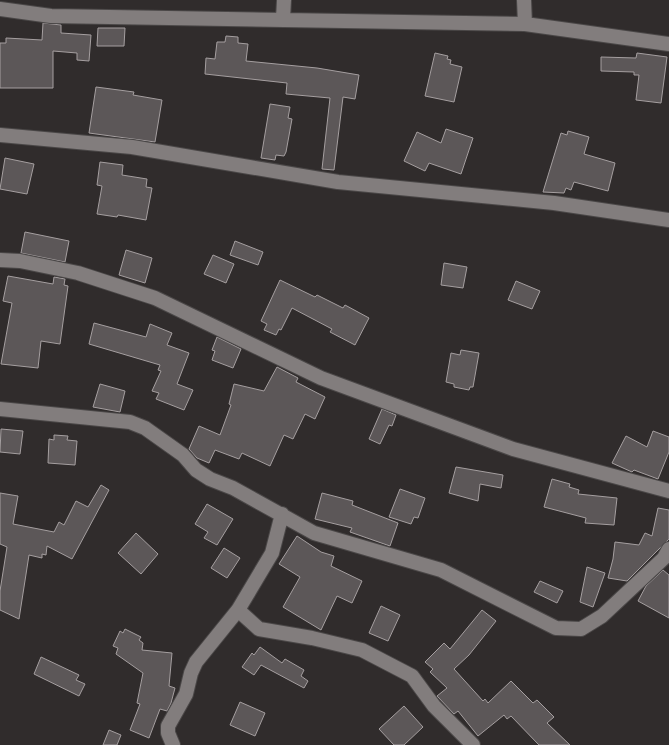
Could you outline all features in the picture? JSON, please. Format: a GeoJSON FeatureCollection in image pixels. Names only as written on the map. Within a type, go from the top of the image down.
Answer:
{"type":"FeatureCollection","features":[{"type":"Feature","properties":{"kind":"street"},"geometry":{"type":"LineString","coordinates":[[283,19],[284,0]]}},
{"type":"Feature","properties":{"kind":"street"},"geometry":{"type":"LineString","coordinates":[[524,0],[525,24]]}},
{"type":"Feature","properties":{"kind":"street"},"geometry":{"type":"LineString","coordinates":[[0,9],[51,16],[525,24],[669,44]]}},
{"type":"Feature","properties":{"kind":"street"},"geometry":{"type":"LineString","coordinates":[[0,135],[132,147],[338,182],[554,203],[669,220]]}},
{"type":"Feature","properties":{"kind":"street"},"geometry":{"type":"LineString","coordinates":[[0,260],[20,261],[78,273],[155,298],[321,378],[513,449],[669,491]]}},
{"type":"Feature","properties":{"kind":"street"},"geometry":{"type":"LineString","coordinates":[[0,409],[130,422],[145,428],[177,451],[196,470],[210,479],[233,488],[314,533],[441,570],[556,628],[581,629],[602,616],[664,558],[669,549]]}},
{"type":"Feature","properties":{"kind":"street"},"geometry":{"type":"LineString","coordinates":[[173,745],[168,733],[168,726],[186,694],[191,673],[196,662],[238,610],[272,553],[282,514]]}},
{"type":"Feature","properties":{"kind":"street"},"geometry":{"type":"LineString","coordinates":[[238,610],[258,629],[312,638],[362,650],[412,676],[434,706],[472,745]]}},
{"type":"Feature","properties":{"kind":"building"},"geometry":{"type":"Polygon","coordinates":[[[43,23],[61,25],[61,33],[91,35],[89,61],[77,60],[77,53],[53,51],[53,88],[0,88],[0,43],[6,43],[6,38],[42,40],[43,23]]]}},
{"type":"Feature","properties":{"kind":"building"},"geometry":{"type":"Polygon","coordinates":[[[98,28],[125,28],[124,46],[97,46],[98,28]]]}},
{"type":"Feature","properties":{"kind":"building"},"geometry":{"type":"Polygon","coordinates":[[[226,36],[238,37],[238,43],[248,44],[246,61],[317,68],[359,75],[355,99],[343,97],[334,170],[322,169],[330,98],[286,94],[287,83],[205,74],[206,58],[215,59],[217,42],[225,42],[226,36]]]}},
{"type":"Feature","properties":{"kind":"building"},"geometry":{"type":"Polygon","coordinates":[[[435,53],[448,56],[447,59],[451,60],[450,64],[462,67],[454,102],[425,96],[435,53]]]}},
{"type":"Feature","properties":{"kind":"building"},"geometry":{"type":"Polygon","coordinates":[[[637,53],[667,57],[661,103],[636,100],[639,75],[634,75],[634,72],[601,71],[601,57],[636,58],[637,53]]]}},
{"type":"Feature","properties":{"kind":"building"},"geometry":{"type":"Polygon","coordinates":[[[96,87],[134,92],[133,95],[162,100],[155,142],[89,133],[96,87]]]}},
{"type":"Feature","properties":{"kind":"building"},"geometry":{"type":"Polygon","coordinates":[[[270,104],[290,107],[288,118],[292,119],[286,152],[284,156],[276,155],[275,160],[261,158],[270,104]]]}},
{"type":"Feature","properties":{"kind":"building"},"geometry":{"type":"Polygon","coordinates":[[[446,129],[473,138],[461,174],[429,163],[425,171],[404,161],[417,132],[441,143],[446,129]]]}},
{"type":"Feature","properties":{"kind":"building"},"geometry":{"type":"Polygon","coordinates":[[[568,131],[589,137],[584,154],[615,163],[608,191],[574,182],[571,190],[566,188],[564,193],[543,192],[561,133],[567,135],[568,131]]]}},
{"type":"Feature","properties":{"kind":"building"},"geometry":{"type":"Polygon","coordinates":[[[5,158],[34,164],[27,194],[0,189],[5,158]]]}},
{"type":"Feature","properties":{"kind":"building"},"geometry":{"type":"Polygon","coordinates":[[[100,162],[123,165],[122,175],[147,179],[146,187],[152,188],[146,220],[118,215],[117,217],[97,214],[102,186],[97,185],[100,162]]]}},
{"type":"Feature","properties":{"kind":"building"},"geometry":{"type":"Polygon","coordinates":[[[25,232],[69,241],[65,262],[21,253],[25,232]]]}},
{"type":"Feature","properties":{"kind":"building"},"geometry":{"type":"Polygon","coordinates":[[[235,241],[263,252],[258,265],[230,255],[235,241]]]}},
{"type":"Feature","properties":{"kind":"building"},"geometry":{"type":"Polygon","coordinates":[[[126,250],[152,258],[145,283],[119,275],[126,250]]]}},
{"type":"Feature","properties":{"kind":"building"},"geometry":{"type":"Polygon","coordinates":[[[213,255],[234,264],[226,283],[204,274],[213,255]]]}},
{"type":"Feature","properties":{"kind":"building"},"geometry":{"type":"Polygon","coordinates":[[[444,263],[467,267],[463,288],[441,285],[444,263]]]}},
{"type":"Feature","properties":{"kind":"building"},"geometry":{"type":"Polygon","coordinates":[[[8,276],[53,284],[54,277],[65,279],[64,285],[68,286],[60,344],[41,341],[38,368],[1,364],[12,303],[3,301],[8,276]]]}},
{"type":"Feature","properties":{"kind":"building"},"geometry":{"type":"Polygon","coordinates":[[[280,280],[315,297],[317,295],[343,308],[345,305],[369,318],[355,345],[330,332],[332,329],[292,308],[281,330],[279,329],[276,335],[264,330],[267,324],[261,321],[280,280]]]}},
{"type":"Feature","properties":{"kind":"building"},"geometry":{"type":"Polygon","coordinates":[[[516,281],[540,291],[532,309],[508,300],[516,281]]]}},
{"type":"Feature","properties":{"kind":"building"},"geometry":{"type":"Polygon","coordinates":[[[94,323],[146,337],[150,324],[172,333],[167,345],[189,353],[177,384],[193,390],[184,410],[156,399],[159,393],[152,391],[161,371],[158,370],[160,365],[89,344],[94,323]]]}},
{"type":"Feature","properties":{"kind":"building"},"geometry":{"type":"Polygon","coordinates":[[[217,337],[241,349],[233,368],[212,360],[215,351],[212,350],[217,337]]]}},
{"type":"Feature","properties":{"kind":"building"},"geometry":{"type":"Polygon","coordinates":[[[461,350],[479,353],[473,387],[470,387],[469,390],[454,387],[454,384],[446,382],[451,353],[460,355],[461,350]]]}},
{"type":"Feature","properties":{"kind":"building"},"geometry":{"type":"Polygon","coordinates":[[[277,367],[298,378],[296,382],[325,397],[315,419],[305,414],[293,439],[284,435],[270,466],[242,453],[239,459],[215,450],[209,463],[197,458],[189,449],[199,426],[220,435],[231,405],[229,404],[234,384],[264,391],[277,367]]]}},
{"type":"Feature","properties":{"kind":"building"},"geometry":{"type":"Polygon","coordinates":[[[100,384],[125,391],[120,412],[93,407],[100,384]]]}},
{"type":"Feature","properties":{"kind":"building"},"geometry":{"type":"Polygon","coordinates":[[[382,409],[396,415],[392,426],[389,425],[380,444],[369,439],[382,409]]]}},
{"type":"Feature","properties":{"kind":"building"},"geometry":{"type":"Polygon","coordinates":[[[1,429],[23,431],[20,454],[0,452],[1,429]]]}},
{"type":"Feature","properties":{"kind":"building"},"geometry":{"type":"Polygon","coordinates":[[[653,431],[669,437],[669,452],[658,479],[634,470],[632,472],[612,463],[626,436],[647,447],[653,431]]]}},
{"type":"Feature","properties":{"kind":"building"},"geometry":{"type":"Polygon","coordinates":[[[54,435],[68,436],[67,440],[77,441],[75,465],[48,463],[49,439],[54,440],[54,435]]]}},
{"type":"Feature","properties":{"kind":"building"},"geometry":{"type":"Polygon","coordinates":[[[456,467],[503,475],[501,488],[480,484],[478,501],[449,493],[456,467]]]}},
{"type":"Feature","properties":{"kind":"building"},"geometry":{"type":"Polygon","coordinates":[[[552,479],[570,484],[569,487],[579,490],[578,494],[617,498],[614,525],[585,523],[586,518],[544,507],[552,479]]]}},
{"type":"Feature","properties":{"kind":"building"},"geometry":{"type":"Polygon","coordinates":[[[101,485],[109,490],[72,559],[47,546],[46,555],[42,554],[42,558],[29,555],[19,619],[0,610],[0,591],[7,547],[0,544],[0,493],[18,496],[13,524],[54,532],[59,522],[64,525],[76,501],[88,507],[101,485]]]}},
{"type":"Feature","properties":{"kind":"building"},"geometry":{"type":"Polygon","coordinates":[[[400,489],[425,498],[418,518],[414,517],[411,524],[389,517],[400,489]]]}},
{"type":"Feature","properties":{"kind":"building"},"geometry":{"type":"Polygon","coordinates":[[[322,493],[353,501],[352,505],[398,523],[390,546],[350,532],[352,528],[315,519],[322,493]]]}},
{"type":"Feature","properties":{"kind":"building"},"geometry":{"type":"Polygon","coordinates":[[[207,504],[233,519],[217,545],[204,538],[208,532],[195,524],[207,504]]]}},
{"type":"Feature","properties":{"kind":"building"},"geometry":{"type":"Polygon","coordinates":[[[658,508],[669,510],[669,539],[627,581],[608,578],[613,559],[615,542],[639,545],[645,533],[652,536],[658,508]]]}},
{"type":"Feature","properties":{"kind":"building"},"geometry":{"type":"Polygon","coordinates":[[[136,533],[158,554],[141,574],[118,553],[136,533]]]}},
{"type":"Feature","properties":{"kind":"building"},"geometry":{"type":"Polygon","coordinates":[[[297,536],[321,552],[334,556],[331,566],[362,581],[352,603],[337,596],[321,630],[283,607],[300,577],[279,564],[297,536]]]}},
{"type":"Feature","properties":{"kind":"building"},"geometry":{"type":"Polygon","coordinates":[[[224,548],[240,558],[227,578],[211,568],[224,548]]]}},
{"type":"Feature","properties":{"kind":"building"},"geometry":{"type":"Polygon","coordinates":[[[587,567],[605,573],[593,607],[580,602],[587,567]]]}},
{"type":"Feature","properties":{"kind":"building"},"geometry":{"type":"Polygon","coordinates":[[[663,570],[669,575],[669,618],[638,601],[646,586],[663,570]]]}},
{"type":"Feature","properties":{"kind":"building"},"geometry":{"type":"Polygon","coordinates":[[[540,581],[563,591],[557,603],[534,592],[540,581]]]}},
{"type":"Feature","properties":{"kind":"building"},"geometry":{"type":"Polygon","coordinates":[[[381,606],[400,615],[388,641],[369,633],[381,606]]]}},
{"type":"Feature","properties":{"kind":"building"},"geometry":{"type":"Polygon","coordinates":[[[482,610],[496,621],[469,655],[454,669],[483,701],[485,699],[488,703],[511,681],[533,703],[537,700],[554,717],[547,723],[570,745],[539,745],[511,716],[507,719],[504,715],[478,736],[458,711],[454,714],[437,696],[447,688],[430,672],[433,669],[425,662],[444,643],[450,649],[482,610]]]}},
{"type":"Feature","properties":{"kind":"building"},"geometry":{"type":"Polygon","coordinates":[[[125,629],[141,637],[139,640],[143,643],[142,650],[172,653],[169,686],[175,688],[171,703],[167,711],[160,709],[149,738],[130,730],[140,704],[137,703],[143,673],[116,654],[118,648],[113,646],[120,631],[123,633],[125,629]]]}},
{"type":"Feature","properties":{"kind":"building"},"geometry":{"type":"Polygon","coordinates":[[[260,647],[282,663],[285,659],[304,670],[301,676],[308,681],[304,688],[261,665],[254,675],[242,667],[252,653],[254,655],[260,647]]]}},
{"type":"Feature","properties":{"kind":"building"},"geometry":{"type":"Polygon","coordinates":[[[41,657],[79,675],[76,680],[85,684],[79,696],[34,674],[41,657]]]}},
{"type":"Feature","properties":{"kind":"building"},"geometry":{"type":"Polygon","coordinates":[[[240,702],[265,713],[255,736],[230,725],[240,702]]]}},
{"type":"Feature","properties":{"kind":"building"},"geometry":{"type":"Polygon","coordinates":[[[404,706],[423,727],[404,745],[394,745],[379,729],[404,706]]]}},
{"type":"Feature","properties":{"kind":"building"},"geometry":{"type":"Polygon","coordinates":[[[109,730],[121,735],[117,745],[103,745],[109,730]]]}}]}
